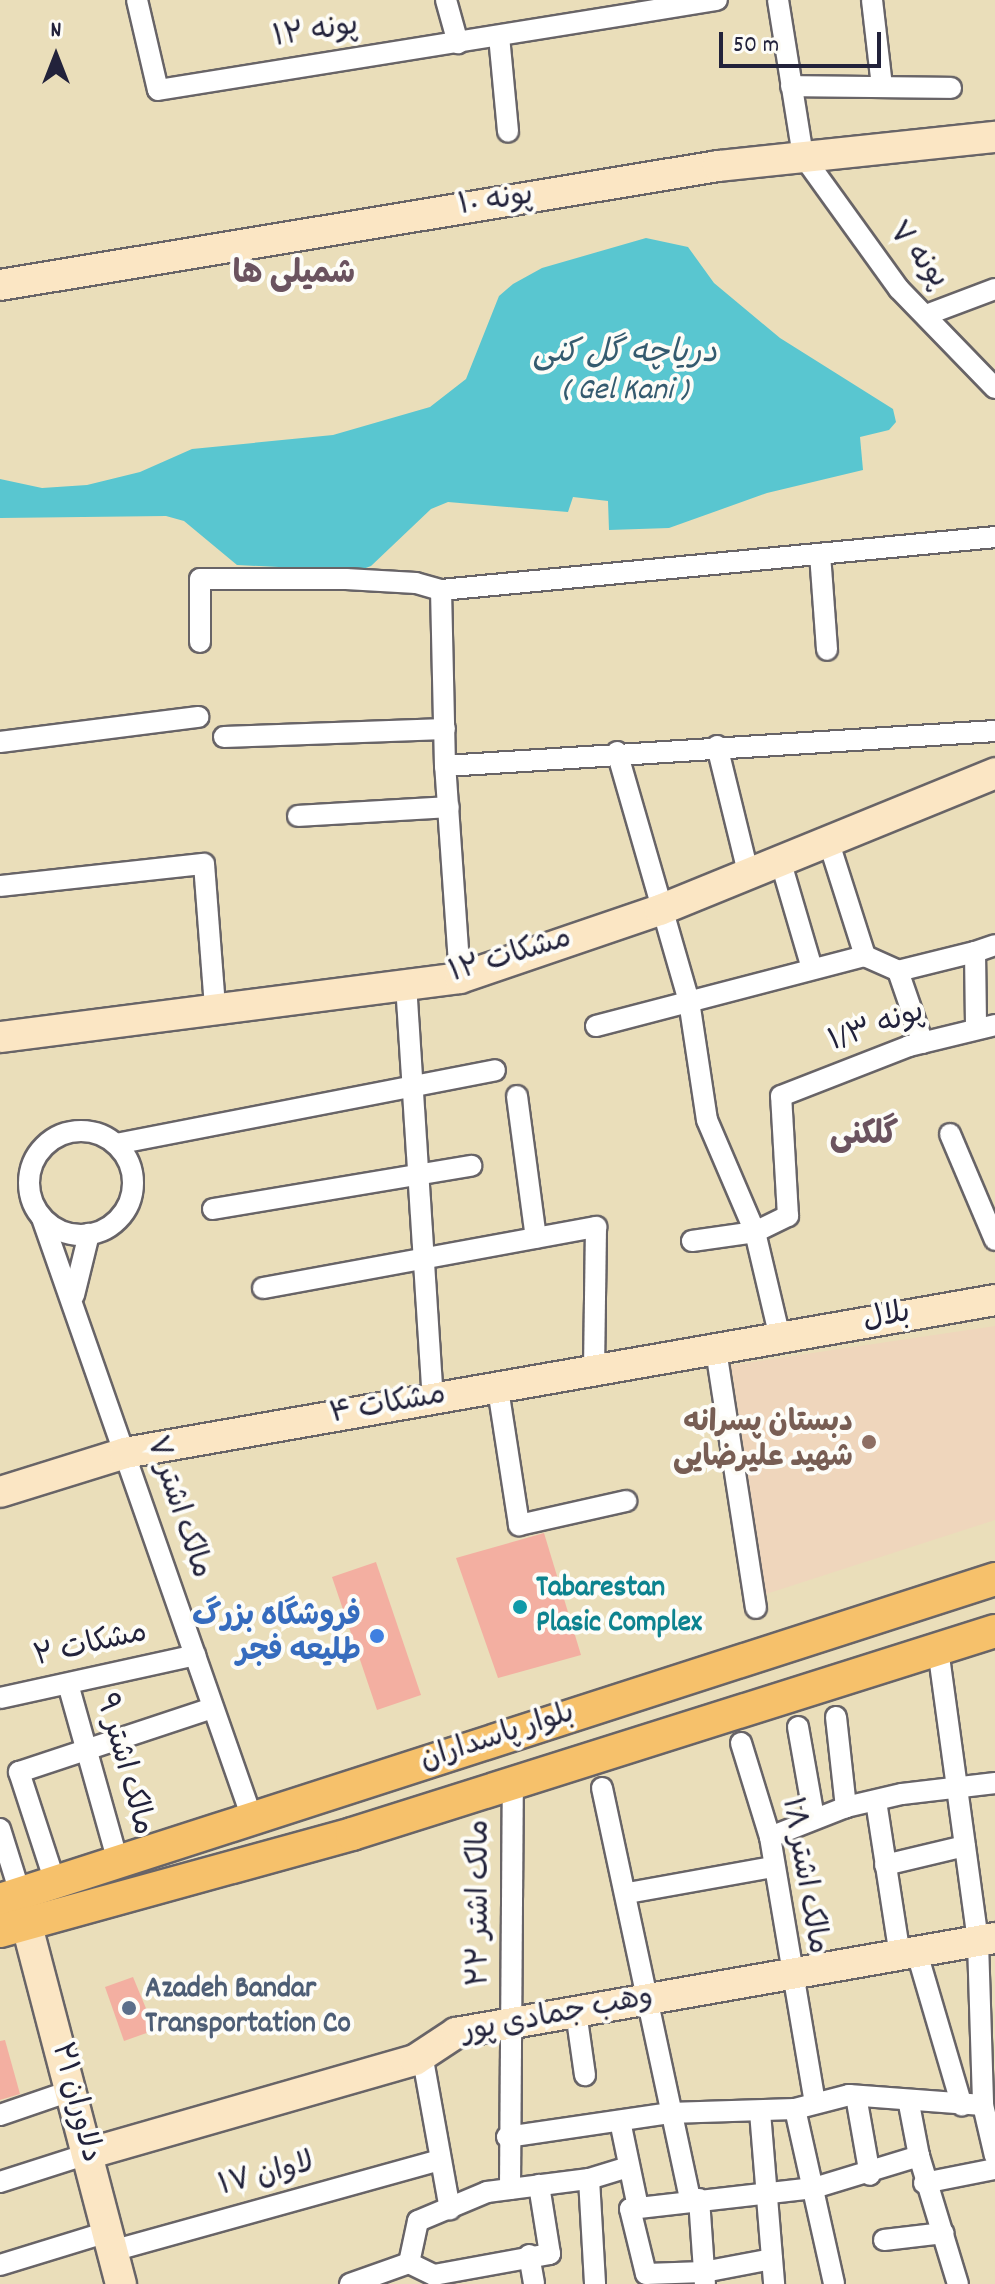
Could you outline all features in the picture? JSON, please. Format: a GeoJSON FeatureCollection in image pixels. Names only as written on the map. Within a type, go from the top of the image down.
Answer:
{"type":"FeatureCollection","features":[{"type":"Feature","properties":{"kind":"main road","name":"بلوار پاسداران"},"geometry":{"type":"LineString","coordinates":[[12,1911],[55,1882],[995,1579]]}},
{"type":"Feature","properties":{"kind":"main road","name":"بلوار پاسداران"},"geometry":{"type":"LineString","coordinates":[[12,1911],[352,1834],[995,1631]]}},
{"type":"Feature","properties":{"kind":"street","name":"پونه ۱۲"},"geometry":{"type":"LineString","coordinates":[[137,0],[158,90],[717,0]]}},
{"type":"Feature","properties":{"kind":"street"},"geometry":{"type":"LineString","coordinates":[[446,0],[458,43]]}},
{"type":"Feature","properties":{"kind":"street"},"geometry":{"type":"LineString","coordinates":[[778,0],[803,156]]}},
{"type":"Feature","properties":{"kind":"street"},"geometry":{"type":"LineString","coordinates":[[872,0],[882,86]]}},
{"type":"Feature","properties":{"kind":"street"},"geometry":{"type":"LineString","coordinates":[[499,36],[508,132]]}},
{"type":"Feature","properties":{"kind":"street"},"geometry":{"type":"LineString","coordinates":[[791,86],[951,88]]}},
{"type":"Feature","properties":{"kind":"street","name":"پونه ۱۰"},"geometry":{"type":"LineString","coordinates":[[0,285],[803,156],[995,137]]}},
{"type":"Feature","properties":{"kind":"street","name":"پونه ۷"},"geometry":{"type":"LineString","coordinates":[[803,156],[893,281],[995,388]]}},
{"type":"Feature","properties":{"kind":"street"},"geometry":{"type":"LineString","coordinates":[[926,315],[995,289]]}},
{"type":"Feature","properties":{"kind":"street"},"geometry":{"type":"LineString","coordinates":[[200,642],[200,579],[346,579],[416,583],[441,590],[995,537]]}},
{"type":"Feature","properties":{"kind":"street"},"geometry":{"type":"LineString","coordinates":[[820,554],[827,650]]}},
{"type":"Feature","properties":{"kind":"street"},"geometry":{"type":"LineString","coordinates":[[441,590],[445,766],[460,978]]}},
{"type":"Feature","properties":{"kind":"street"},"geometry":{"type":"LineString","coordinates":[[0,742],[198,717]]}},
{"type":"Feature","properties":{"kind":"street"},"geometry":{"type":"LineString","coordinates":[[224,737],[445,729]]}},
{"type":"Feature","properties":{"kind":"street"},"geometry":{"type":"LineString","coordinates":[[445,766],[617,752],[995,731]]}},
{"type":"Feature","properties":{"kind":"street"},"geometry":{"type":"LineString","coordinates":[[717,746],[749,876]]}},
{"type":"Feature","properties":{"kind":"street"},"geometry":{"type":"LineString","coordinates":[[617,752],[660,910],[689,1001],[707,1120],[755,1232],[780,1338]]}},
{"type":"Feature","properties":{"kind":"street","name":"مشکات ۱۲"},"geometry":{"type":"LineString","coordinates":[[0,1037],[215,1006],[460,978],[660,910],[749,876],[995,773]]}},
{"type":"Feature","properties":{"kind":"street"},"geometry":{"type":"LineString","coordinates":[[298,816],[449,807]]}},
{"type":"Feature","properties":{"kind":"street"},"geometry":{"type":"LineString","coordinates":[[829,843],[865,956]]}},
{"type":"Feature","properties":{"kind":"street"},"geometry":{"type":"LineString","coordinates":[[781,863],[812,968]]}},
{"type":"Feature","properties":{"kind":"street"},"geometry":{"type":"LineString","coordinates":[[0,886],[204,864],[215,1006]]}},
{"type":"Feature","properties":{"kind":"street"},"geometry":{"type":"LineString","coordinates":[[596,1026],[865,956],[898,971],[985,949],[986,1026]]}},
{"type":"Feature","properties":{"kind":"street"},"geometry":{"type":"LineString","coordinates":[[898,971],[923,1043]]}},
{"type":"Feature","properties":{"kind":"street"},"geometry":{"type":"LineString","coordinates":[[406,984],[410,1086],[433,1399]]}},
{"type":"Feature","properties":{"kind":"street","name":"پونه ۱/۳"},"geometry":{"type":"LineString","coordinates":[[755,1232],[788,1216],[781,1096],[923,1043],[986,1026]]}},
{"type":"Feature","properties":{"kind":"street"},"geometry":{"type":"LineString","coordinates":[[116,1144],[132,1169],[129,1203],[106,1229],[89,1234],[63,1231],[42,1218],[31,1195],[30,1170],[48,1142],[80,1130],[116,1144],[495,1070]]}},
{"type":"Feature","properties":{"kind":"street"},"geometry":{"type":"LineString","coordinates":[[517,1096],[536,1238]]}},
{"type":"Feature","properties":{"kind":"street"},"geometry":{"type":"LineString","coordinates":[[950,1134],[995,1240]]}},
{"type":"Feature","properties":{"kind":"street"},"geometry":{"type":"LineString","coordinates":[[213,1209],[471,1166]]}},
{"type":"Feature","properties":{"kind":"street","name":"مالک اشتر ۷"},"geometry":{"type":"LineString","coordinates":[[42,1218],[73,1299],[252,1818]]}},
{"type":"Feature","properties":{"kind":"street"},"geometry":{"type":"LineString","coordinates":[[263,1288],[596,1227],[594,1373]]}},
{"type":"Feature","properties":{"kind":"street"},"geometry":{"type":"LineString","coordinates":[[692,1241],[755,1232]]}},
{"type":"Feature","properties":{"kind":"street"},"geometry":{"type":"LineString","coordinates":[[73,1299],[89,1234]]}},
{"type":"Feature","properties":{"kind":"street","name":"بلال"},"geometry":{"type":"LineString","coordinates":[[780,1338],[995,1300]]}},
{"type":"Feature","properties":{"kind":"street","name":"مشکات ۴"},"geometry":{"type":"LineString","coordinates":[[0,1492],[125,1453],[780,1338]]}},
{"type":"Feature","properties":{"kind":"street"},"geometry":{"type":"LineString","coordinates":[[716,1350],[756,1608]]}},
{"type":"Feature","properties":{"kind":"street"},"geometry":{"type":"LineString","coordinates":[[498,1389],[519,1525],[626,1501]]}},
{"type":"Feature","properties":{"kind":"street"},"geometry":{"type":"LineString","coordinates":[[938,1649],[965,1846],[987,1940],[972,2106]]}},
{"type":"Feature","properties":{"kind":"street","name":"مشکات ۲"},"geometry":{"type":"LineString","coordinates":[[0,1698],[195,1655]]}},
{"type":"Feature","properties":{"kind":"street","name":"مالک اشتر ۹"},"geometry":{"type":"LineString","coordinates":[[68,1684],[118,1862]]}},
{"type":"Feature","properties":{"kind":"street"},"geometry":{"type":"LineString","coordinates":[[55,1882],[19,1772],[213,1708]]}},
{"type":"Feature","properties":{"kind":"street"},"geometry":{"type":"LineString","coordinates":[[836,1717],[846,1807]]}},
{"type":"Feature","properties":{"kind":"street"},"geometry":{"type":"LineString","coordinates":[[798,1727],[814,1818]]}},
{"type":"Feature","properties":{"kind":"street","name":"مالک اشتر ۱۸"},"geometry":{"type":"LineString","coordinates":[[741,1743],[770,1837],[790,1975],[814,2188],[834,2284]]}},
{"type":"Feature","properties":{"kind":"street","name":"مالک اشتر ۲۲"},"geometry":{"type":"LineString","coordinates":[[510,2189],[507,2137],[512,2023],[513,1783]]}},
{"type":"Feature","properties":{"kind":"street"},"geometry":{"type":"LineString","coordinates":[[770,1837],[846,1807],[995,1783]]}},
{"type":"Feature","properties":{"kind":"street"},"geometry":{"type":"LineString","coordinates":[[602,1788],[628,1893],[643,2000],[669,2113],[694,2200],[705,2278]]}},
{"type":"Feature","properties":{"kind":"street"},"geometry":{"type":"LineString","coordinates":[[876,1801],[885,1865],[908,1954],[995,2156]]}},
{"type":"Feature","properties":{"kind":"street"},"geometry":{"type":"LineString","coordinates":[[0,1829],[12,1911]]}},
{"type":"Feature","properties":{"kind":"street"},"geometry":{"type":"LineString","coordinates":[[885,1865],[965,1846]]}},
{"type":"Feature","properties":{"kind":"street"},"geometry":{"type":"LineString","coordinates":[[628,1893],[772,1867]]}},
{"type":"Feature","properties":{"kind":"street","name":"دلاوران ۲۱"},"geometry":{"type":"LineString","coordinates":[[12,1911],[70,2091],[121,2284]]}},
{"type":"Feature","properties":{"kind":"street","name":"وهب جمادی پور"},"geometry":{"type":"LineString","coordinates":[[87,2154],[422,2054],[456,2033],[987,1940]]}},
{"type":"Feature","properties":{"kind":"street"},"geometry":{"type":"LineString","coordinates":[[576,2012],[585,2075]]}},
{"type":"Feature","properties":{"kind":"street"},"geometry":{"type":"LineString","coordinates":[[422,2054],[437,2161],[450,2209]]}},
{"type":"Feature","properties":{"kind":"street"},"geometry":{"type":"LineString","coordinates":[[0,2115],[70,2091]]}},
{"type":"Feature","properties":{"kind":"street"},"geometry":{"type":"LineString","coordinates":[[507,2137],[669,2113],[760,2112],[856,2096],[909,2104],[972,2106]]}},
{"type":"Feature","properties":{"kind":"street"},"geometry":{"type":"LineString","coordinates":[[856,2096],[870,2175]]}},
{"type":"Feature","properties":{"kind":"street"},"geometry":{"type":"LineString","coordinates":[[909,2104],[924,2183],[944,2233],[958,2284]]}},
{"type":"Feature","properties":{"kind":"street"},"geometry":{"type":"LineString","coordinates":[[760,2112],[774,2284]]}},
{"type":"Feature","properties":{"kind":"street"},"geometry":{"type":"LineString","coordinates":[[620,2121],[638,2207]]}},
{"type":"Feature","properties":{"kind":"street"},"geometry":{"type":"LineString","coordinates":[[0,2182],[87,2154]]}},
{"type":"Feature","properties":{"kind":"street"},"geometry":{"type":"LineString","coordinates":[[772,2259],[705,2278],[660,2280],[646,2274],[630,2209],[814,2188],[870,2175],[919,2156]]}},
{"type":"Feature","properties":{"kind":"street","name":"لاوان ۱۷"},"geometry":{"type":"LineString","coordinates":[[0,2265],[109,2242],[437,2161]]}},
{"type":"Feature","properties":{"kind":"street"},"geometry":{"type":"LineString","coordinates":[[409,2263],[418,2221],[487,2192],[589,2179],[628,2167]]}},
{"type":"Feature","properties":{"kind":"street"},"geometry":{"type":"LineString","coordinates":[[924,2183],[995,2169]]}},
{"type":"Feature","properties":{"kind":"street"},"geometry":{"type":"LineString","coordinates":[[589,2179],[595,2284]]}},
{"type":"Feature","properties":{"kind":"street"},"geometry":{"type":"LineString","coordinates":[[350,2284],[409,2263],[434,2275],[529,2255],[550,2254],[539,2185]]}},
{"type":"Feature","properties":{"kind":"street"},"geometry":{"type":"LineString","coordinates":[[884,2240],[944,2233]]}},
{"type":"Feature","properties":{"kind":"street"},"geometry":{"type":"LineString","coordinates":[[529,2255],[534,2284]]}},
{"type":"Feature","properties":{"kind":"shaded area","name":"دبستان پسرانه شهید علیرضایی"},"geometry":{"type":"Polygon","coordinates":[[[995,1326],[995,1520],[766,1594],[731,1365],[995,1326]]]}},
{"type":"Feature","properties":{"kind":"water","name":"دریاچه گل کنی ( Gel Kani )"},"geometry":{"type":"Polygon","coordinates":[[[646,238],[688,247],[714,283],[780,338],[893,409],[896,422],[889,430],[860,437],[863,470],[767,493],[669,528],[609,530],[608,501],[573,497],[568,512],[448,502],[431,509],[371,566],[358,571],[237,565],[184,521],[166,516],[0,518],[0,479],[42,488],[87,485],[140,472],[192,449],[333,435],[430,407],[466,379],[499,296],[513,284],[542,268],[646,238]]]}},
{"type":"Feature","properties":{"kind":"building","name":"Tabarestan Plasic Complex"},"geometry":{"type":"Polygon","coordinates":[[[544,1533],[581,1655],[498,1678],[456,1558],[544,1533]]]}},
{"type":"Feature","properties":{"kind":"building","name":"فروشگاه بزرگ طلیعه فجر"},"geometry":{"type":"Polygon","coordinates":[[[376,1562],[421,1695],[377,1710],[332,1577],[376,1562]]]}},
{"type":"Feature","properties":{"kind":"building","name":"Azadeh Bandar Transportation Co"},"geometry":{"type":"Polygon","coordinates":[[[133,1977],[155,2030],[124,2041],[105,1987],[133,1977]]]}},
{"type":"Feature","properties":{"kind":"building"},"geometry":{"type":"Polygon","coordinates":[[[5,2040],[20,2094],[0,2100],[0,2041],[5,2040]]]}},
{"type":"Feature","properties":{"kind":"place","name":"دبستان پسرانه شهید علیرضایی"},"geometry":{"type":"Point","coordinates":[869,1442]}},
{"type":"Feature","properties":{"kind":"place","name":"Tabarestan Plasic Complex"},"geometry":{"type":"Point","coordinates":[520,1607]}},
{"type":"Feature","properties":{"kind":"place","name":"فروشگاه بزرگ طلیعه فجر"},"geometry":{"type":"Point","coordinates":[377,1636]}},
{"type":"Feature","properties":{"kind":"place","name":"Azadeh Bandar Transportation Co"},"geometry":{"type":"Point","coordinates":[129,2008]}},
{"type":"Feature","properties":{"kind":"district","name":"شمیلی ها"},"geometry":{"type":"Point","coordinates":[294,276]}},
{"type":"Feature","properties":{"kind":"district","name":"گلکنی"},"geometry":{"type":"Point","coordinates":[864,1137]}}]}
